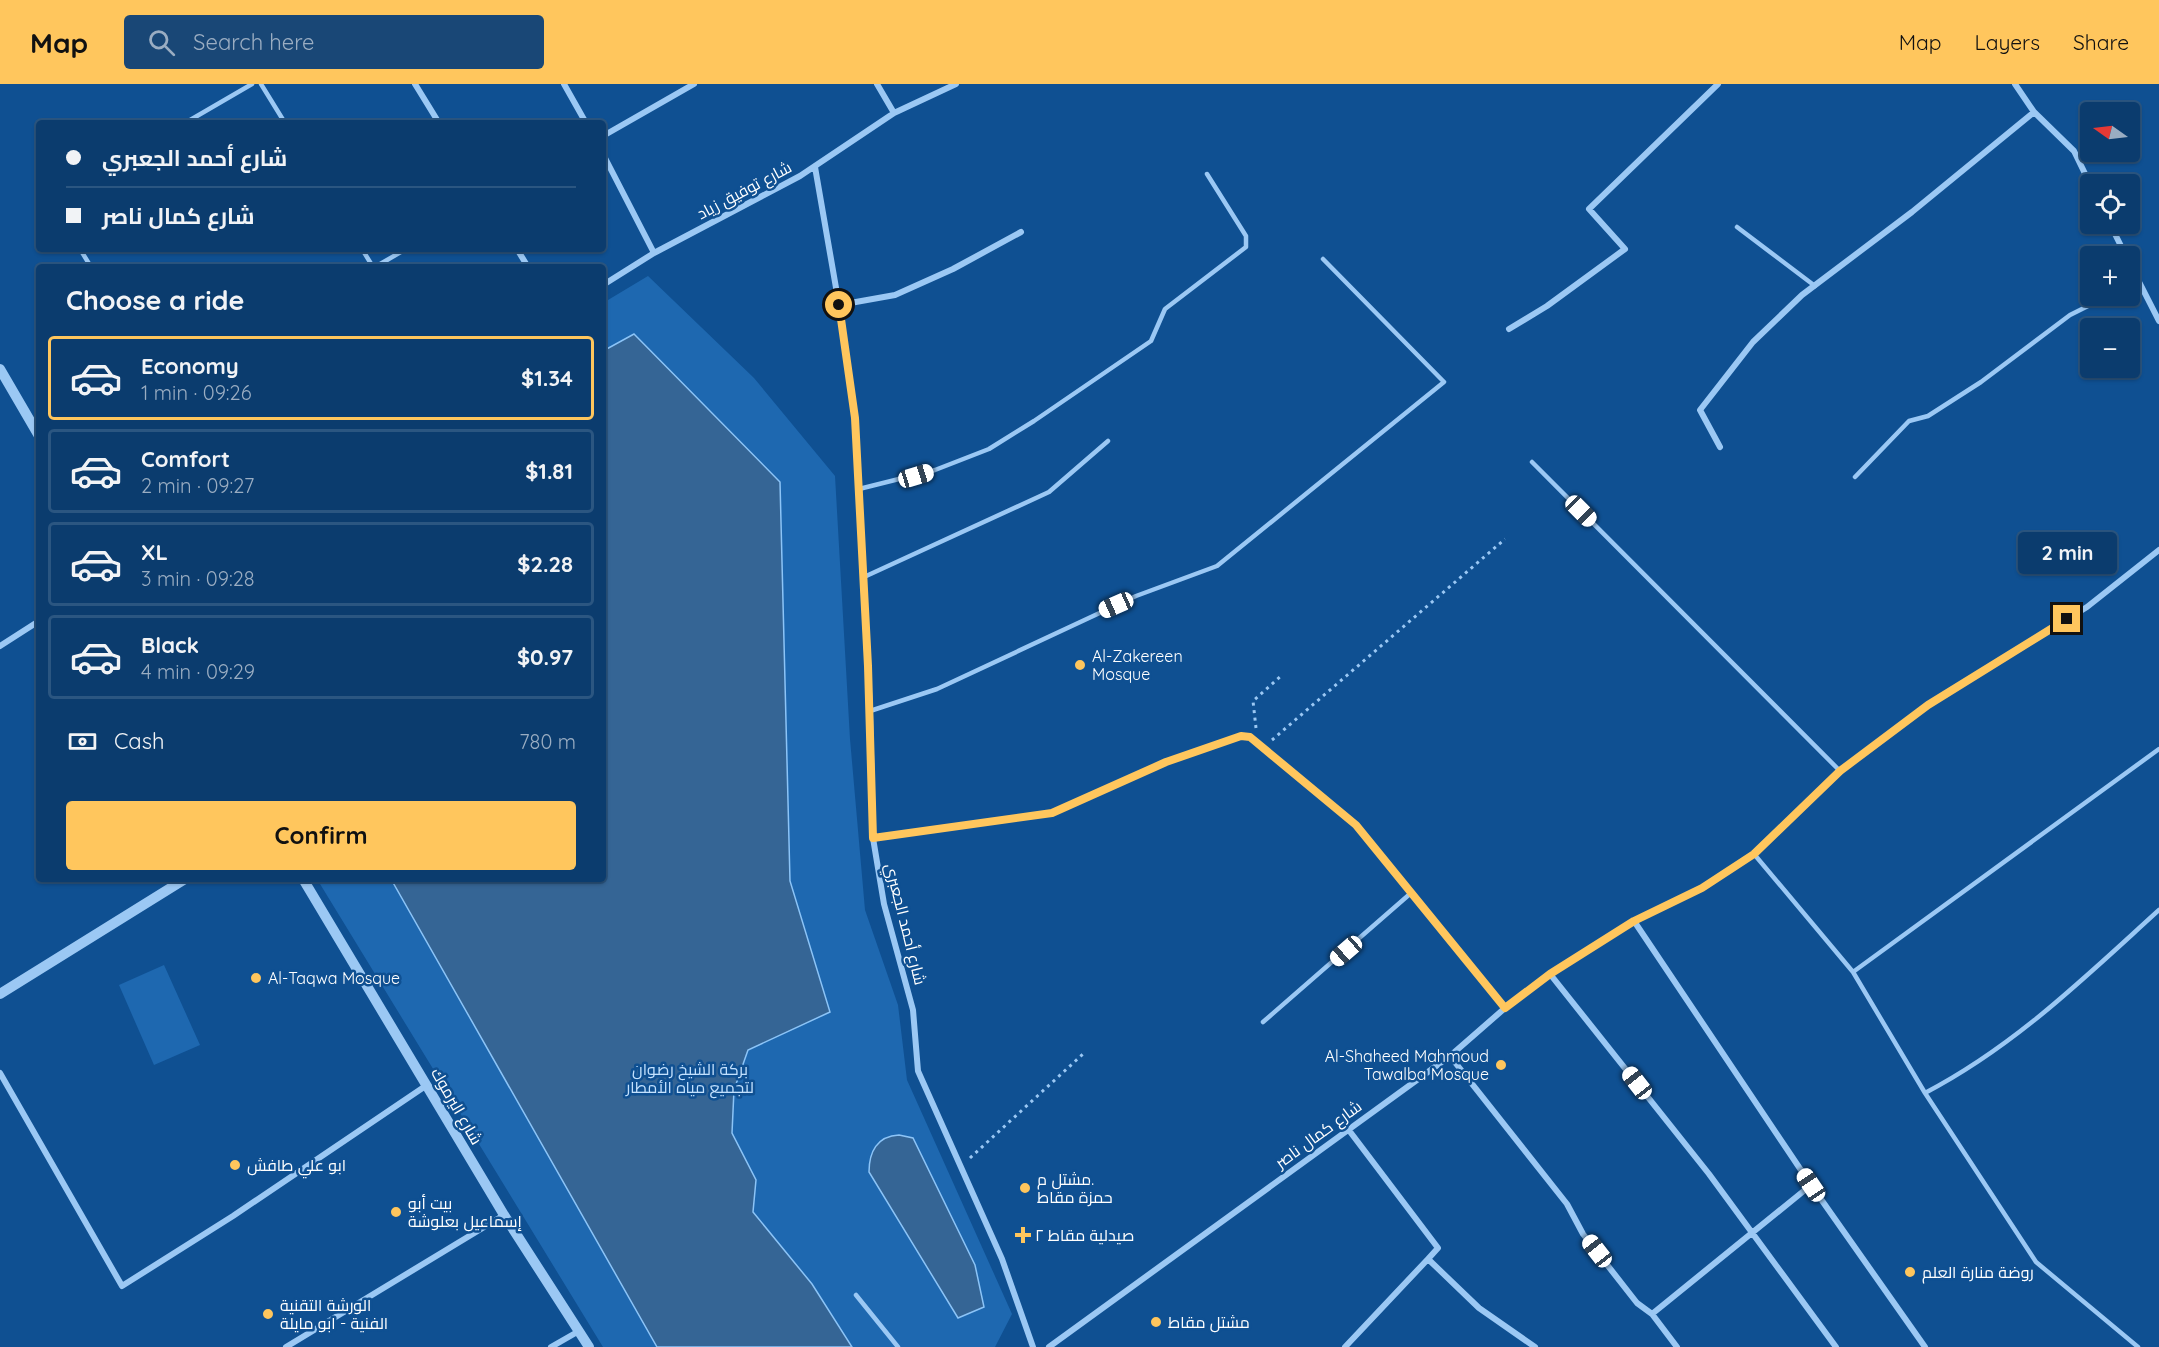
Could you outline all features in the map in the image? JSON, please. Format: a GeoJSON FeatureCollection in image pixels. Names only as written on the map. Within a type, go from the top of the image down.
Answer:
{"type":"FeatureCollection","features":[{"type":"Feature","properties":{"kind":"street"},"geometry":{"type":"LineString","coordinates":[[415,84],[437,120]]}},
{"type":"Feature","properties":{"kind":"street"},"geometry":{"type":"LineString","coordinates":[[564,84],[584,120]]}},
{"type":"Feature","properties":{"kind":"street"},"geometry":{"type":"LineString","coordinates":[[606,134],[694,84]]}},
{"type":"Feature","properties":{"kind":"street"},"geometry":{"type":"LineString","coordinates":[[877,84],[894,113]]}},
{"type":"Feature","properties":{"kind":"street","name":"شارع توفيق زياد"},"geometry":{"type":"LineString","coordinates":[[606,283],[654,253],[815,167],[894,113],[956,84]]}},
{"type":"Feature","properties":{"kind":"street"},"geometry":{"type":"LineString","coordinates":[[1509,329],[1547,306],[1625,249],[1589,209],[1718,84]]}},
{"type":"Feature","properties":{"kind":"street"},"geometry":{"type":"LineString","coordinates":[[2015,84],[2034,112],[2073,151],[2085,174]]}},
{"type":"Feature","properties":{"kind":"street"},"geometry":{"type":"LineString","coordinates":[[1720,447],[1700,410],[1753,342],[1815,285],[1912,212],[2034,112]]}},
{"type":"Feature","properties":{"kind":"street"},"geometry":{"type":"LineString","coordinates":[[606,160],[654,253]]}},
{"type":"Feature","properties":{"kind":"street","name":"شارع أحمد الجعبري"},"geometry":{"type":"LineString","coordinates":[[815,167],[839,305],[855,418],[870,711],[873,838],[884,904],[913,1010],[918,1071],[1002,1259],[1033,1347]]}},
{"type":"Feature","properties":{"kind":"street"},"geometry":{"type":"LineString","coordinates":[[839,305],[895,295],[953,269],[1020,232]]}},
{"type":"Feature","properties":{"kind":"street"},"geometry":{"type":"LineString","coordinates":[[2140,284],[2158,319]]}},
{"type":"Feature","properties":{"kind":"street"},"geometry":{"type":"LineString","coordinates":[[0,369],[36,431]]}},
{"type":"Feature","properties":{"kind":"street","name":"شارع كمال ناصر"},"geometry":{"type":"LineString","coordinates":[[1049,1347],[1450,1056],[1505,1008],[1550,974],[1634,921],[1702,888],[1754,854],[1840,771],[1928,705],[2086,607],[2159,550]]}},
{"type":"Feature","properties":{"kind":"street"},"geometry":{"type":"LineString","coordinates":[[0,646],[36,623]]}},
{"type":"Feature","properties":{"kind":"street"},"geometry":{"type":"LineString","coordinates":[[873,838],[1052,813],[1166,762],[1241,736],[1264,747],[1356,825],[1505,1008]]}},
{"type":"Feature","properties":{"kind":"street"},"geometry":{"type":"LineString","coordinates":[[0,994],[180,882]]}},
{"type":"Feature","properties":{"kind":"street","name":"شارع اليرموك"},"geometry":{"type":"LineString","coordinates":[[305,882],[504,1215],[589,1347]]}},
{"type":"Feature","properties":{"kind":"street"},"geometry":{"type":"LineString","coordinates":[[1634,921],[1811,1185],[1925,1347]]}},
{"type":"Feature","properties":{"kind":"street"},"geometry":{"type":"LineString","coordinates":[[1550,974],[1752,1231],[1836,1347]]}},
{"type":"Feature","properties":{"kind":"street"},"geometry":{"type":"LineString","coordinates":[[1450,1056],[1568,1204],[1590,1242],[1638,1303],[1652,1314],[1677,1347]]}},
{"type":"Feature","properties":{"kind":"street"},"geometry":{"type":"LineString","coordinates":[[0,1073],[122,1286],[233,1216],[427,1085]]}},
{"type":"Feature","properties":{"kind":"street"},"geometry":{"type":"LineString","coordinates":[[1345,1347],[1438,1248],[1348,1129]]}},
{"type":"Feature","properties":{"kind":"street"},"geometry":{"type":"LineString","coordinates":[[1652,1314],[1811,1185]]}},
{"type":"Feature","properties":{"kind":"street"},"geometry":{"type":"LineString","coordinates":[[286,1347],[504,1215]]}},
{"type":"Feature","properties":{"kind":"street"},"geometry":{"type":"LineString","coordinates":[[1428,1259],[1479,1308],[1535,1347]]}},
{"type":"Feature","properties":{"kind":"street"},"geometry":{"type":"LineString","coordinates":[[551,1347],[580,1331]]}},
{"type":"Feature","properties":{"kind":"lane"},"geometry":{"type":"LineString","coordinates":[[190,120],[252,84]]}},
{"type":"Feature","properties":{"kind":"lane"},"geometry":{"type":"LineString","coordinates":[[261,84],[283,120]]}},
{"type":"Feature","properties":{"kind":"lane"},"geometry":{"type":"LineString","coordinates":[[859,489],[935,470],[989,449],[1151,341],[1165,309],[1246,247],[1246,236],[1207,174]]}},
{"type":"Feature","properties":{"kind":"lane"},"geometry":{"type":"LineString","coordinates":[[1737,227],[1815,285]]}},
{"type":"Feature","properties":{"kind":"lane"},"geometry":{"type":"LineString","coordinates":[[379,264],[400,252]]}},
{"type":"Feature","properties":{"kind":"lane"},"geometry":{"type":"LineString","coordinates":[[870,711],[936,689],[1136,596],[1217,566],[1444,382],[1323,259]]}},
{"type":"Feature","properties":{"kind":"lane"},"geometry":{"type":"LineString","coordinates":[[1855,477],[1909,421],[1928,416],[1982,382],[2070,315],[2088,306]]}},
{"type":"Feature","properties":{"kind":"lane"},"geometry":{"type":"LineString","coordinates":[[864,577],[1049,492],[1108,441]]}},
{"type":"Feature","properties":{"kind":"lane"},"geometry":{"type":"LineString","coordinates":[[1532,462],[1840,771]]}},
{"type":"Feature","properties":{"kind":"lane"},"geometry":{"type":"LineString","coordinates":[[1853,972],[2159,749]]}},
{"type":"Feature","properties":{"kind":"lane"},"geometry":{"type":"LineString","coordinates":[[1754,854],[1853,972],[1925,1093],[2036,1262],[2138,1347]]}},
{"type":"Feature","properties":{"kind":"lane"},"geometry":{"type":"LineString","coordinates":[[1263,1022],[1412,893]]}},
{"type":"Feature","properties":{"kind":"lane"},"geometry":{"type":"LineString","coordinates":[[1925,1093],[1964,1073],[2038,1020],[2159,910]]}},
{"type":"Feature","properties":{"kind":"lane"},"geometry":{"type":"LineString","coordinates":[[856,1295],[898,1347]]}},
{"type":"Feature","properties":{"kind":"path"},"geometry":{"type":"LineString","coordinates":[[1264,747],[1504,539]]}},
{"type":"Feature","properties":{"kind":"path"},"geometry":{"type":"LineString","coordinates":[[1257,742],[1253,701],[1282,675]]}},
{"type":"Feature","properties":{"kind":"path"},"geometry":{"type":"LineString","coordinates":[[959,1167],[1083,1054]]}},
{"type":"Feature","properties":{"kind":"green space","name":"بركة الشيخ رضوان لتجميع مياه الأمطار"},"geometry":{"type":"Polygon","coordinates":[[[648,276],[754,378],[835,476],[850,739],[865,910],[898,1005],[907,1080],[1012,1314],[995,1347],[603,1347],[319,882],[606,882],[606,301],[648,276]]]}},
{"type":"Feature","properties":{"kind":"green space"},"geometry":{"type":"Polygon","coordinates":[[[164,965],[200,1045],[154,1065],[119,985],[164,965]]]}},
{"type":"Feature","properties":{"kind":"shaded area","name":"بركة الشيخ رضوان لتجميع مياه الأمطار"},"geometry":{"type":"Polygon","coordinates":[[[634,334],[780,482],[790,881],[830,1012],[748,1050],[734,1090],[732,1133],[756,1180],[753,1212],[812,1284],[852,1347],[657,1347],[393,882],[606,882],[606,349],[634,334]]]}},
{"type":"Feature","properties":{"kind":"shaded area"},"geometry":{"type":"Polygon","coordinates":[[[899,1135],[913,1138],[975,1265],[984,1307],[958,1318],[869,1172],[876,1146],[885,1138],[899,1135]]]}},
{"type":"Feature","properties":{"kind":"place","name":"Al-Zakereen Mosque"},"geometry":{"type":"Point","coordinates":[1080,665]}},
{"type":"Feature","properties":{"kind":"place","name":"Al-Taqwa Mosque"},"geometry":{"type":"Point","coordinates":[256,978]}},
{"type":"Feature","properties":{"kind":"place","name":"Al-Shaheed Mahmoud Tawalba Mosque"},"geometry":{"type":"Point","coordinates":[1501,1065]}},
{"type":"Feature","properties":{"kind":"place","name":"ابو علي طافش"},"geometry":{"type":"Point","coordinates":[235,1165]}},
{"type":"Feature","properties":{"kind":"place","name":"مشتل م. حمزة مقاط"},"geometry":{"type":"Point","coordinates":[1025,1188]}},
{"type":"Feature","properties":{"kind":"place","name":"بيت أبو إسماعيل بعلوشة"},"geometry":{"type":"Point","coordinates":[396,1212]}},
{"type":"Feature","properties":{"kind":"place","name":"صيدلية مقاط ٢"},"geometry":{"type":"Point","coordinates":[1023,1235]}},
{"type":"Feature","properties":{"kind":"place","name":"روضة منارة العلم"},"geometry":{"type":"Point","coordinates":[1910,1272]}},
{"type":"Feature","properties":{"kind":"place","name":"الورشة التقنية الفنية - ابو مايلة"},"geometry":{"type":"Point","coordinates":[268,1314]}},
{"type":"Feature","properties":{"kind":"place","name":"مشتل مقاط"},"geometry":{"type":"Point","coordinates":[1156,1322]}},
{"type":"Feature","properties":{"kind":"route"},"geometry":{"type":"LineString","coordinates":[[839,305],[855,418],[870,711],[873,838],[1052,813],[1166,762],[1241,736],[1250,737],[1356,825],[1505,1008],[1550,974],[1634,921],[1702,888],[1754,854],[1840,771],[1928,705],[2067,619]]}}]}
